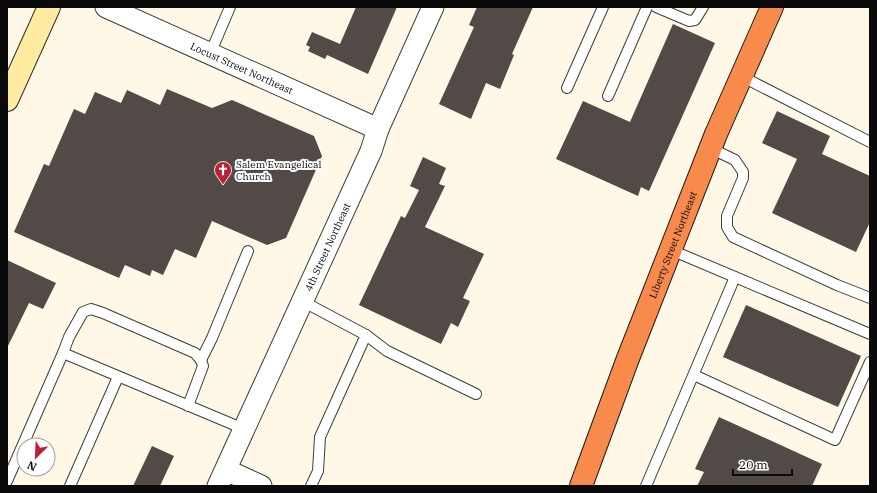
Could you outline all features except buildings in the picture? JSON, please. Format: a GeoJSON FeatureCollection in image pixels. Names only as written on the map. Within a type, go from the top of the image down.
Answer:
{"type":"FeatureCollection","features":[{"type":"Feature","properties":{"kind":"highway","name":"Liberty Street Northeast"},"geometry":{"type":"LineString","coordinates":[[585,484],[624,368],[710,148],[772,7]]}},
{"type":"Feature","properties":{"kind":"main road"},"geometry":{"type":"LineString","coordinates":[[7,100],[49,7]]}},
{"type":"Feature","properties":{"kind":"street","name":"Locust Street Northeast"},"geometry":{"type":"LineString","coordinates":[[106,7],[378,129]]}},
{"type":"Feature","properties":{"kind":"street","name":"4th Street Northeast"},"geometry":{"type":"LineString","coordinates":[[222,478],[371,151],[378,129],[433,7]]}},
{"type":"Feature","properties":{"kind":"street"},"geometry":{"type":"LineString","coordinates":[[222,478],[261,486]]}},
{"type":"Feature","properties":{"kind":"lane"},"geometry":{"type":"LineString","coordinates":[[210,54],[230,7]]}},
{"type":"Feature","properties":{"kind":"lane"},"geometry":{"type":"LineString","coordinates":[[567,88],[603,7]]}},
{"type":"Feature","properties":{"kind":"lane"},"geometry":{"type":"LineString","coordinates":[[608,96],[647,7]]}},
{"type":"Feature","properties":{"kind":"lane"},"geometry":{"type":"LineString","coordinates":[[656,7],[689,21],[695,20],[703,7]]}},
{"type":"Feature","properties":{"kind":"lane"},"geometry":{"type":"LineString","coordinates":[[741,76],[870,142]]}},
{"type":"Feature","properties":{"kind":"lane"},"geometry":{"type":"LineString","coordinates":[[710,148],[734,160],[743,172],[743,178],[727,216],[727,228],[733,237],[837,285],[870,298]]}},
{"type":"Feature","properties":{"kind":"lane"},"geometry":{"type":"LineString","coordinates":[[671,250],[870,334]]}},
{"type":"Feature","properties":{"kind":"lane"},"geometry":{"type":"LineString","coordinates":[[201,360],[212,338],[248,251]]}},
{"type":"Feature","properties":{"kind":"lane"},"geometry":{"type":"LineString","coordinates":[[646,486],[735,277]]}},
{"type":"Feature","properties":{"kind":"lane"},"geometry":{"type":"LineString","coordinates":[[302,301],[366,335],[387,351],[476,394]]}},
{"type":"Feature","properties":{"kind":"lane"},"geometry":{"type":"LineString","coordinates":[[7,481],[69,337],[83,312],[91,309],[104,313],[195,353],[201,360],[203,366],[188,406]]}},
{"type":"Feature","properties":{"kind":"lane"},"geometry":{"type":"LineString","coordinates":[[311,486],[318,471],[320,438],[366,335]]}},
{"type":"Feature","properties":{"kind":"lane"},"geometry":{"type":"LineString","coordinates":[[63,353],[244,429]]}},
{"type":"Feature","properties":{"kind":"lane"},"geometry":{"type":"LineString","coordinates":[[694,375],[835,440],[870,362]]}},
{"type":"Feature","properties":{"kind":"lane"},"geometry":{"type":"LineString","coordinates":[[70,486],[118,377]]}},
{"type":"Feature","properties":{"kind":"place","name":"Salem Evangelical Church"},"geometry":{"type":"Point","coordinates":[223,185]}}]}
